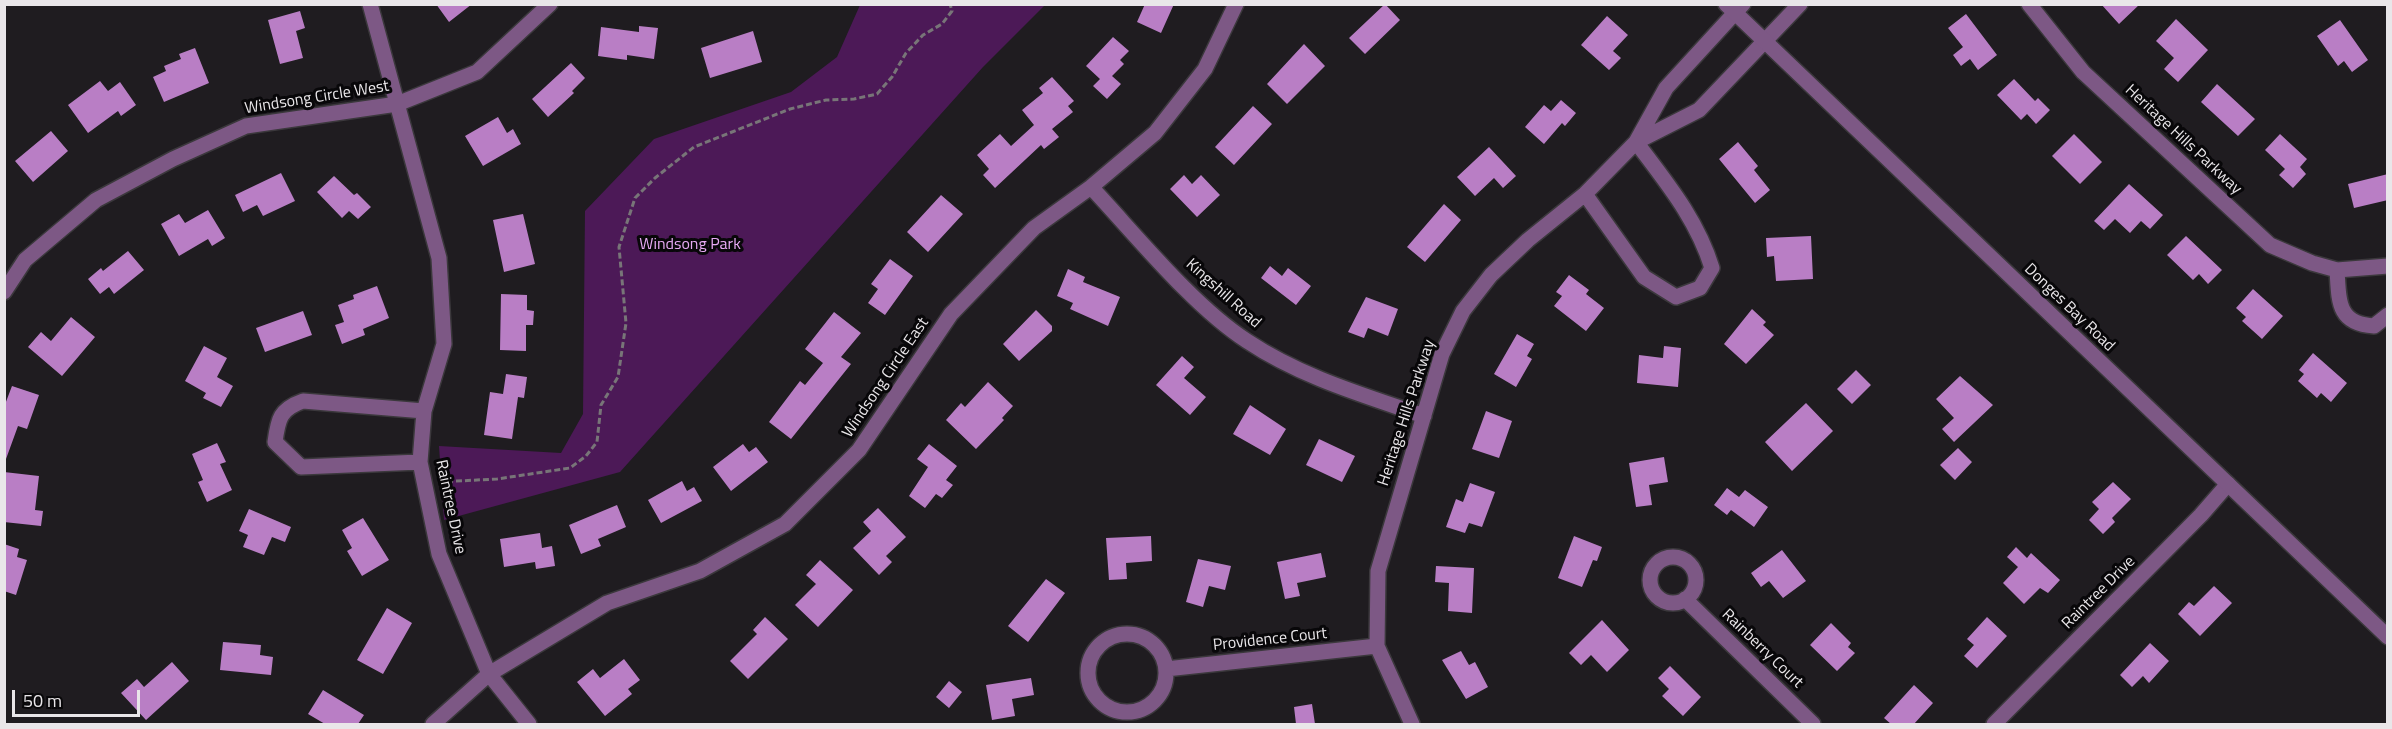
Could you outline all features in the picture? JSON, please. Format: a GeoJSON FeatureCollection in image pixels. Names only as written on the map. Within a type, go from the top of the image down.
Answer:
{"type":"FeatureCollection","features":[{"type":"Feature","properties":{"kind":"street","name":"Raintree Drive"},"geometry":{"type":"LineString","coordinates":[[370,4],[439,258],[444,344],[424,411],[420,462],[439,554],[489,674],[529,724]]}},
{"type":"Feature","properties":{"kind":"street","name":"Windsong Circle West"},"geometry":{"type":"LineString","coordinates":[[4,292],[25,260],[96,200],[173,159],[246,126],[397,104],[477,72],[550,4]]}},
{"type":"Feature","properties":{"kind":"street","name":"Windsong Circle East"},"geometry":{"type":"LineString","coordinates":[[433,724],[489,674],[607,603],[700,572],[785,524],[860,450],[951,314],[1034,228],[1091,187],[1155,134],[1205,69],[1236,4]]}},
{"type":"Feature","properties":{"kind":"street","name":"Heritage Hills Parkway"},"geometry":{"type":"LineString","coordinates":[[1636,142],[1699,110],[1800,4]]}},
{"type":"Feature","properties":{"kind":"street","name":"Heritage Hills Parkway"},"geometry":{"type":"LineString","coordinates":[[2029,4],[2083,72],[2270,245],[2312,263],[2337,270],[2388,266]]}},
{"type":"Feature","properties":{"kind":"street","name":"Heritage Hills Parkway"},"geometry":{"type":"LineString","coordinates":[[1412,724],[1377,646],[1378,571],[1442,354],[1463,311],[1498,268],[1528,240],[1585,194],[1636,142],[1666,88],[1735,7]]}},
{"type":"Feature","properties":{"kind":"street","name":"Donges Bay Road"},"geometry":{"type":"LineString","coordinates":[[1735,7],[1764,41],[2388,637]]}},
{"type":"Feature","properties":{"kind":"street"},"geometry":{"type":"LineString","coordinates":[[1585,194],[1644,277],[1676,297],[1700,288],[1712,268],[1704,243],[1690,214],[1636,142]]}},
{"type":"Feature","properties":{"kind":"street","name":"Kingshill Road"},"geometry":{"type":"LineString","coordinates":[[1091,187],[1195,297],[1246,341],[1309,376],[1424,416]]}},
{"type":"Feature","properties":{"kind":"street"},"geometry":{"type":"LineString","coordinates":[[2337,270],[2339,299],[2344,314],[2358,325],[2374,326],[2388,315]]}},
{"type":"Feature","properties":{"kind":"street"},"geometry":{"type":"LineString","coordinates":[[420,462],[301,467],[275,442],[277,422],[288,406],[303,401],[424,411]]}},
{"type":"Feature","properties":{"kind":"street","name":"Raintree Drive"},"geometry":{"type":"LineString","coordinates":[[1994,724],[2201,515],[2228,484]]}},
{"type":"Feature","properties":{"kind":"street","name":"Rainberry Court"},"geometry":{"type":"LineString","coordinates":[[1685,599],[1813,724]]}},
{"type":"Feature","properties":{"kind":"street"},"geometry":{"type":"LineString","coordinates":[[1124,634],[1143,638],[1154,645],[1166,669],[1161,693],[1143,709],[1131,712],[1113,709],[1097,698],[1091,688],[1088,675],[1090,662],[1096,650],[1105,640],[1124,634]]}},
{"type":"Feature","properties":{"kind":"street","name":"Providence Court"},"geometry":{"type":"LineString","coordinates":[[1166,669],[1377,646]]}},
{"type":"Feature","properties":{"kind":"path"},"geometry":{"type":"LineString","coordinates":[[424,483],[497,479],[570,468],[586,456],[597,442],[601,405],[618,377],[626,323],[619,247],[635,198],[654,178],[694,147],[790,109],[826,100],[854,99],[877,94],[892,77],[906,53],[923,35],[942,24],[952,11],[950,4]]}},
{"type":"Feature","properties":{"kind":"green space","name":"Windsong Park"},"geometry":{"type":"Polygon","coordinates":[[[860,5],[1045,5],[983,67],[620,472],[444,520],[439,446],[561,453],[583,414],[585,211],[654,139],[791,92],[837,57],[860,5]]]}},
{"type":"Feature","properties":{"kind":"building"},"geometry":{"type":"Polygon","coordinates":[[[436,4],[472,4],[449,22],[436,4]]]}},
{"type":"Feature","properties":{"kind":"building"},"geometry":{"type":"Polygon","coordinates":[[[1145,4],[1174,4],[1161,33],[1137,22],[1145,4]]]}},
{"type":"Feature","properties":{"kind":"building"},"geometry":{"type":"Polygon","coordinates":[[[1385,4],[1400,20],[1365,54],[1349,38],[1385,4]]]}},
{"type":"Feature","properties":{"kind":"building"},"geometry":{"type":"Polygon","coordinates":[[[2101,4],[2140,4],[2119,24],[2101,4]]]}},
{"type":"Feature","properties":{"kind":"building"},"geometry":{"type":"Polygon","coordinates":[[[300,11],[305,28],[296,31],[303,58],[280,64],[268,20],[300,11]]]}},
{"type":"Feature","properties":{"kind":"building"},"geometry":{"type":"Polygon","coordinates":[[[1966,14],[1997,55],[1978,70],[1970,59],[1961,66],[1953,55],[1963,47],[1948,28],[1966,14]]]}},
{"type":"Feature","properties":{"kind":"building"},"geometry":{"type":"Polygon","coordinates":[[[1607,16],[1628,35],[1613,51],[1621,58],[1609,70],[1581,45],[1607,16]]]}},
{"type":"Feature","properties":{"kind":"building"},"geometry":{"type":"Polygon","coordinates":[[[2176,19],[2208,50],[2178,82],[2164,69],[2174,58],[2156,41],[2176,19]]]}},
{"type":"Feature","properties":{"kind":"building"},"geometry":{"type":"Polygon","coordinates":[[[2340,20],[2368,60],[2352,72],[2344,61],[2338,66],[2317,36],[2340,20]]]}},
{"type":"Feature","properties":{"kind":"building"},"geometry":{"type":"Polygon","coordinates":[[[639,26],[658,28],[654,59],[627,55],[627,60],[598,56],[601,27],[639,32],[639,26]]]}},
{"type":"Feature","properties":{"kind":"building"},"geometry":{"type":"Polygon","coordinates":[[[753,31],[762,62],[710,78],[701,48],[753,31]]]}},
{"type":"Feature","properties":{"kind":"building"},"geometry":{"type":"Polygon","coordinates":[[[1113,37],[1129,51],[1120,60],[1124,64],[1112,76],[1121,84],[1107,99],[1093,86],[1100,79],[1086,66],[1113,37]]]}},
{"type":"Feature","properties":{"kind":"building"},"geometry":{"type":"Polygon","coordinates":[[[1304,44],[1325,66],[1287,104],[1267,84],[1304,44]]]}},
{"type":"Feature","properties":{"kind":"building"},"geometry":{"type":"Polygon","coordinates":[[[195,48],[209,83],[164,102],[153,77],[166,71],[164,66],[181,59],[179,54],[195,48]]]}},
{"type":"Feature","properties":{"kind":"building"},"geometry":{"type":"Polygon","coordinates":[[[571,63],[585,78],[572,91],[574,93],[548,117],[532,99],[571,63]]]}},
{"type":"Feature","properties":{"kind":"building"},"geometry":{"type":"Polygon","coordinates":[[[1052,77],[1074,101],[1068,106],[1073,112],[1052,129],[1059,137],[1044,149],[1041,145],[995,188],[983,175],[989,169],[977,155],[1000,134],[1011,146],[1034,125],[1022,110],[1043,93],[1039,88],[1052,77]]]}},
{"type":"Feature","properties":{"kind":"building"},"geometry":{"type":"Polygon","coordinates":[[[2014,79],[2035,101],[2038,98],[2050,110],[2036,124],[2027,114],[2021,120],[1997,95],[2014,79]]]}},
{"type":"Feature","properties":{"kind":"building"},"geometry":{"type":"Polygon","coordinates":[[[100,81],[108,91],[120,82],[136,105],[121,116],[118,111],[88,133],[68,105],[100,81]]]}},
{"type":"Feature","properties":{"kind":"building"},"geometry":{"type":"Polygon","coordinates":[[[2217,84],[2255,119],[2238,136],[2201,102],[2217,84]]]}},
{"type":"Feature","properties":{"kind":"building"},"geometry":{"type":"Polygon","coordinates":[[[1561,100],[1576,113],[1565,126],[1562,123],[1544,144],[1525,127],[1544,105],[1551,111],[1561,100]]]}},
{"type":"Feature","properties":{"kind":"building"},"geometry":{"type":"Polygon","coordinates":[[[1253,106],[1272,124],[1234,165],[1215,147],[1253,106]]]}},
{"type":"Feature","properties":{"kind":"building"},"geometry":{"type":"Polygon","coordinates":[[[498,117],[507,133],[513,129],[521,144],[483,166],[465,136],[498,117]]]}},
{"type":"Feature","properties":{"kind":"building"},"geometry":{"type":"Polygon","coordinates":[[[51,131],[68,151],[33,182],[15,161],[51,131]]]}},
{"type":"Feature","properties":{"kind":"building"},"geometry":{"type":"Polygon","coordinates":[[[2074,134],[2102,162],[2080,184],[2052,156],[2074,134]]]}},
{"type":"Feature","properties":{"kind":"building"},"geometry":{"type":"Polygon","coordinates":[[[2280,134],[2307,159],[2300,167],[2306,174],[2293,188],[2279,175],[2285,169],[2265,150],[2280,134]]]}},
{"type":"Feature","properties":{"kind":"building"},"geometry":{"type":"Polygon","coordinates":[[[1738,142],[1758,166],[1754,170],[1770,190],[1755,203],[1719,159],[1738,142]]]}},
{"type":"Feature","properties":{"kind":"building"},"geometry":{"type":"Polygon","coordinates":[[[1489,147],[1516,176],[1503,188],[1494,178],[1475,196],[1457,177],[1489,147]]]}},
{"type":"Feature","properties":{"kind":"building"},"geometry":{"type":"Polygon","coordinates":[[[281,173],[295,201],[263,216],[257,205],[243,212],[235,195],[281,173]]]}},
{"type":"Feature","properties":{"kind":"building"},"geometry":{"type":"Polygon","coordinates":[[[2388,174],[2388,200],[2354,208],[2348,184],[2388,174]]]}},
{"type":"Feature","properties":{"kind":"building"},"geometry":{"type":"Polygon","coordinates":[[[1184,175],[1192,184],[1201,175],[1220,195],[1197,217],[1170,189],[1184,175]]]}},
{"type":"Feature","properties":{"kind":"building"},"geometry":{"type":"Polygon","coordinates":[[[334,176],[371,207],[358,219],[349,211],[342,218],[317,192],[334,176]]]}},
{"type":"Feature","properties":{"kind":"building"},"geometry":{"type":"Polygon","coordinates":[[[2129,184],[2163,215],[2150,229],[2141,221],[2130,233],[2115,219],[2104,230],[2094,221],[2129,184]]]}},
{"type":"Feature","properties":{"kind":"building"},"geometry":{"type":"Polygon","coordinates":[[[941,195],[963,214],[928,252],[907,232],[941,195]]]}},
{"type":"Feature","properties":{"kind":"building"},"geometry":{"type":"Polygon","coordinates":[[[1444,204],[1461,220],[1425,262],[1407,247],[1444,204]]]}},
{"type":"Feature","properties":{"kind":"building"},"geometry":{"type":"Polygon","coordinates":[[[208,210],[225,238],[212,246],[208,239],[179,256],[161,224],[179,214],[185,223],[208,210]]]}},
{"type":"Feature","properties":{"kind":"building"},"geometry":{"type":"Polygon","coordinates":[[[523,214],[535,264],[504,272],[493,220],[523,214]]]}},
{"type":"Feature","properties":{"kind":"building"},"geometry":{"type":"Polygon","coordinates":[[[1811,236],[1813,279],[1776,281],[1774,256],[1767,257],[1766,238],[1811,236]]]}},
{"type":"Feature","properties":{"kind":"building"},"geometry":{"type":"Polygon","coordinates":[[[2186,236],[2222,270],[2208,284],[2199,274],[2193,280],[2167,255],[2186,236]]]}},
{"type":"Feature","properties":{"kind":"building"},"geometry":{"type":"Polygon","coordinates":[[[128,251],[144,270],[114,294],[109,287],[100,294],[88,279],[101,268],[103,271],[128,251]]]}},
{"type":"Feature","properties":{"kind":"building"},"geometry":{"type":"Polygon","coordinates":[[[890,259],[913,276],[885,315],[868,303],[878,289],[871,284],[890,259]]]}},
{"type":"Feature","properties":{"kind":"building"},"geometry":{"type":"Polygon","coordinates":[[[1270,266],[1282,276],[1288,268],[1311,286],[1296,305],[1261,278],[1270,266]]]}},
{"type":"Feature","properties":{"kind":"building"},"geometry":{"type":"Polygon","coordinates":[[[1068,269],[1085,277],[1083,282],[1120,297],[1108,326],[1070,309],[1073,303],[1057,296],[1068,269]]]}},
{"type":"Feature","properties":{"kind":"building"},"geometry":{"type":"Polygon","coordinates":[[[1569,275],[1589,290],[1586,294],[1604,308],[1586,331],[1554,306],[1562,296],[1556,292],[1569,275]]]}},
{"type":"Feature","properties":{"kind":"building"},"geometry":{"type":"Polygon","coordinates":[[[377,286],[389,318],[363,329],[365,335],[342,344],[335,325],[344,322],[338,305],[354,299],[353,295],[377,286]]]}},
{"type":"Feature","properties":{"kind":"building"},"geometry":{"type":"Polygon","coordinates":[[[2253,289],[2283,316],[2262,339],[2242,321],[2246,317],[2236,308],[2253,289]]]}},
{"type":"Feature","properties":{"kind":"building"},"geometry":{"type":"Polygon","coordinates":[[[501,294],[527,295],[527,310],[534,311],[533,325],[526,325],[526,351],[500,350],[501,294]]]}},
{"type":"Feature","properties":{"kind":"building"},"geometry":{"type":"Polygon","coordinates":[[[1366,297],[1398,309],[1388,336],[1368,328],[1364,338],[1348,332],[1366,297]]]}},
{"type":"Feature","properties":{"kind":"building"},"geometry":{"type":"Polygon","coordinates":[[[1752,309],[1766,322],[1763,325],[1774,335],[1746,364],[1724,344],[1752,309]]]}},
{"type":"Feature","properties":{"kind":"building"},"geometry":{"type":"Polygon","coordinates":[[[1036,310],[1052,326],[1052,331],[1019,361],[1003,344],[1036,310]]]}},
{"type":"Feature","properties":{"kind":"building"},"geometry":{"type":"Polygon","coordinates":[[[303,311],[312,335],[265,352],[256,328],[303,311]]]}},
{"type":"Feature","properties":{"kind":"building"},"geometry":{"type":"Polygon","coordinates":[[[834,312],[861,333],[841,357],[851,364],[791,439],[769,422],[800,381],[805,385],[823,363],[805,349],[834,312]]]}},
{"type":"Feature","properties":{"kind":"building"},"geometry":{"type":"Polygon","coordinates":[[[71,317],[95,337],[62,376],[28,347],[41,332],[51,341],[71,317]]]}},
{"type":"Feature","properties":{"kind":"building"},"geometry":{"type":"Polygon","coordinates":[[[1517,334],[1534,344],[1527,356],[1532,359],[1516,387],[1494,374],[1517,334]]]}},
{"type":"Feature","properties":{"kind":"building"},"geometry":{"type":"Polygon","coordinates":[[[204,346],[227,358],[217,377],[233,386],[221,407],[203,398],[206,393],[185,381],[204,346]]]}},
{"type":"Feature","properties":{"kind":"building"},"geometry":{"type":"Polygon","coordinates":[[[1664,346],[1681,348],[1678,387],[1637,383],[1639,355],[1663,358],[1664,346]]]}},
{"type":"Feature","properties":{"kind":"building"},"geometry":{"type":"Polygon","coordinates":[[[2313,353],[2347,383],[2331,402],[2321,393],[2317,398],[2298,381],[2304,374],[2299,370],[2313,353]]]}},
{"type":"Feature","properties":{"kind":"building"},"geometry":{"type":"Polygon","coordinates":[[[1182,356],[1194,367],[1184,378],[1206,397],[1190,415],[1156,385],[1182,356]]]}},
{"type":"Feature","properties":{"kind":"building"},"geometry":{"type":"Polygon","coordinates":[[[1856,370],[1871,385],[1852,404],[1837,389],[1856,370]]]}},
{"type":"Feature","properties":{"kind":"building"},"geometry":{"type":"Polygon","coordinates":[[[506,374],[527,377],[524,398],[518,397],[512,439],[484,435],[490,392],[503,394],[506,374]]]}},
{"type":"Feature","properties":{"kind":"building"},"geometry":{"type":"Polygon","coordinates":[[[1960,376],[1993,405],[1954,442],[1942,429],[1954,418],[1936,399],[1960,376]]]}},
{"type":"Feature","properties":{"kind":"building"},"geometry":{"type":"Polygon","coordinates":[[[988,382],[1013,406],[1002,418],[1004,420],[976,449],[946,420],[961,403],[965,407],[988,382]]]}},
{"type":"Feature","properties":{"kind":"building"},"geometry":{"type":"Polygon","coordinates":[[[12,386],[39,395],[27,429],[18,426],[6,459],[4,407],[12,386]]]}},
{"type":"Feature","properties":{"kind":"building"},"geometry":{"type":"Polygon","coordinates":[[[1806,403],[1833,431],[1792,471],[1765,442],[1806,403]]]}},
{"type":"Feature","properties":{"kind":"building"},"geometry":{"type":"Polygon","coordinates":[[[1250,405],[1286,429],[1270,455],[1233,434],[1250,405]]]}},
{"type":"Feature","properties":{"kind":"building"},"geometry":{"type":"Polygon","coordinates":[[[1486,411],[1512,421],[1499,458],[1472,449],[1486,411]]]}},
{"type":"Feature","properties":{"kind":"building"},"geometry":{"type":"Polygon","coordinates":[[[1319,439],[1355,456],[1342,482],[1306,465],[1319,439]]]}},
{"type":"Feature","properties":{"kind":"building"},"geometry":{"type":"Polygon","coordinates":[[[217,443],[226,462],[220,464],[232,490],[207,502],[198,482],[203,480],[192,454],[217,443]]]}},
{"type":"Feature","properties":{"kind":"building"},"geometry":{"type":"Polygon","coordinates":[[[743,444],[749,452],[756,447],[768,462],[731,491],[713,467],[743,444]]]}},
{"type":"Feature","properties":{"kind":"building"},"geometry":{"type":"Polygon","coordinates":[[[929,444],[957,466],[946,480],[953,485],[942,498],[936,494],[925,508],[909,496],[928,467],[917,459],[929,444]]]}},
{"type":"Feature","properties":{"kind":"building"},"geometry":{"type":"Polygon","coordinates":[[[1958,448],[1972,462],[1955,480],[1940,465],[1958,448]]]}},
{"type":"Feature","properties":{"kind":"building"},"geometry":{"type":"Polygon","coordinates":[[[1664,457],[1668,482],[1649,485],[1652,505],[1636,507],[1629,463],[1664,457]]]}},
{"type":"Feature","properties":{"kind":"building"},"geometry":{"type":"Polygon","coordinates":[[[4,472],[39,476],[35,510],[43,511],[41,526],[4,522],[4,472]]]}},
{"type":"Feature","properties":{"kind":"building"},"geometry":{"type":"Polygon","coordinates":[[[682,481],[687,491],[694,487],[702,501],[661,523],[648,500],[682,481]]]}},
{"type":"Feature","properties":{"kind":"building"},"geometry":{"type":"Polygon","coordinates":[[[2113,482],[2131,499],[2112,518],[2115,522],[2103,534],[2089,520],[2099,509],[2092,502],[2113,482]]]}},
{"type":"Feature","properties":{"kind":"building"},"geometry":{"type":"Polygon","coordinates":[[[1470,483],[1495,492],[1482,527],[1469,523],[1465,533],[1446,527],[1456,499],[1463,502],[1470,483]]]}},
{"type":"Feature","properties":{"kind":"building"},"geometry":{"type":"Polygon","coordinates":[[[1727,488],[1739,497],[1745,490],[1768,507],[1754,527],[1731,510],[1727,515],[1714,505],[1727,488]]]}},
{"type":"Feature","properties":{"kind":"building"},"geometry":{"type":"Polygon","coordinates":[[[617,505],[626,527],[598,539],[601,546],[581,554],[569,525],[617,505]]]}},
{"type":"Feature","properties":{"kind":"building"},"geometry":{"type":"Polygon","coordinates":[[[878,508],[906,537],[886,556],[892,562],[879,575],[853,548],[871,531],[863,522],[878,508]]]}},
{"type":"Feature","properties":{"kind":"building"},"geometry":{"type":"Polygon","coordinates":[[[249,509],[291,527],[285,542],[272,537],[264,555],[243,547],[248,535],[239,531],[249,509]]]}},
{"type":"Feature","properties":{"kind":"building"},"geometry":{"type":"Polygon","coordinates":[[[363,518],[389,560],[362,576],[347,551],[352,548],[342,530],[363,518]]]}},
{"type":"Feature","properties":{"kind":"building"},"geometry":{"type":"Polygon","coordinates":[[[540,533],[542,548],[552,546],[555,566],[536,569],[535,562],[504,567],[500,539],[540,533]]]}},
{"type":"Feature","properties":{"kind":"building"},"geometry":{"type":"Polygon","coordinates":[[[1151,536],[1152,561],[1126,563],[1127,579],[1109,580],[1106,538],[1151,536]]]}},
{"type":"Feature","properties":{"kind":"building"},"geometry":{"type":"Polygon","coordinates":[[[1574,536],[1602,547],[1597,561],[1593,560],[1582,587],[1558,578],[1574,536]]]}},
{"type":"Feature","properties":{"kind":"building"},"geometry":{"type":"Polygon","coordinates":[[[4,544],[19,549],[17,557],[27,560],[16,595],[4,591],[4,544]]]}},
{"type":"Feature","properties":{"kind":"building"},"geometry":{"type":"Polygon","coordinates":[[[2016,547],[2027,558],[2031,553],[2060,580],[2048,593],[2040,588],[2024,604],[2003,583],[2018,567],[2007,557],[2016,547]]]}},
{"type":"Feature","properties":{"kind":"building"},"geometry":{"type":"Polygon","coordinates":[[[1782,550],[1806,581],[1783,598],[1769,581],[1761,587],[1751,573],[1782,550]]]}},
{"type":"Feature","properties":{"kind":"building"},"geometry":{"type":"Polygon","coordinates":[[[1321,553],[1326,577],[1297,583],[1300,596],[1285,599],[1277,562],[1321,553]]]}},
{"type":"Feature","properties":{"kind":"building"},"geometry":{"type":"Polygon","coordinates":[[[1198,559],[1231,566],[1225,590],[1209,586],[1203,607],[1186,602],[1198,559]]]}},
{"type":"Feature","properties":{"kind":"building"},"geometry":{"type":"Polygon","coordinates":[[[820,560],[853,590],[818,627],[795,605],[816,584],[806,575],[820,560]]]}},
{"type":"Feature","properties":{"kind":"building"},"geometry":{"type":"Polygon","coordinates":[[[1436,566],[1474,568],[1472,613],[1448,611],[1449,583],[1435,582],[1436,566]]]}},
{"type":"Feature","properties":{"kind":"building"},"geometry":{"type":"Polygon","coordinates":[[[1046,579],[1065,593],[1028,642],[1008,626],[1046,579]]]}},
{"type":"Feature","properties":{"kind":"building"},"geometry":{"type":"Polygon","coordinates":[[[2214,586],[2232,603],[2200,636],[2178,614],[2189,602],[2194,606],[2214,586]]]}},
{"type":"Feature","properties":{"kind":"building"},"geometry":{"type":"Polygon","coordinates":[[[387,608],[412,623],[383,674],[357,660],[387,608]]]}},
{"type":"Feature","properties":{"kind":"building"},"geometry":{"type":"Polygon","coordinates":[[[765,617],[788,639],[748,679],[730,661],[757,634],[753,630],[765,617]]]}},
{"type":"Feature","properties":{"kind":"building"},"geometry":{"type":"Polygon","coordinates":[[[1987,617],[2007,636],[1977,668],[1964,656],[1974,645],[1967,639],[1987,617]]]}},
{"type":"Feature","properties":{"kind":"building"},"geometry":{"type":"Polygon","coordinates":[[[1602,620],[1629,650],[1607,672],[1591,655],[1581,665],[1569,653],[1602,620]]]}},
{"type":"Feature","properties":{"kind":"building"},"geometry":{"type":"Polygon","coordinates":[[[1831,623],[1851,643],[1848,647],[1855,653],[1837,671],[1810,645],[1831,623]]]}},
{"type":"Feature","properties":{"kind":"building"},"geometry":{"type":"Polygon","coordinates":[[[223,642],[261,645],[260,655],[273,657],[271,675],[220,670],[223,642]]]}},
{"type":"Feature","properties":{"kind":"building"},"geometry":{"type":"Polygon","coordinates":[[[2150,643],[2169,661],[2149,683],[2143,676],[2132,687],[2120,675],[2150,643]]]}},
{"type":"Feature","properties":{"kind":"building"},"geometry":{"type":"Polygon","coordinates":[[[1461,651],[1469,665],[1475,662],[1488,687],[1466,699],[1442,660],[1461,651]]]}},
{"type":"Feature","properties":{"kind":"building"},"geometry":{"type":"Polygon","coordinates":[[[624,659],[640,680],[628,689],[632,694],[605,716],[577,682],[593,669],[600,678],[624,659]]]}},
{"type":"Feature","properties":{"kind":"building"},"geometry":{"type":"Polygon","coordinates":[[[172,662],[189,681],[146,720],[121,693],[137,679],[144,687],[172,662]]]}},
{"type":"Feature","properties":{"kind":"building"},"geometry":{"type":"Polygon","coordinates":[[[1670,666],[1701,697],[1683,716],[1662,696],[1669,689],[1658,678],[1670,666]]]}},
{"type":"Feature","properties":{"kind":"building"},"geometry":{"type":"Polygon","coordinates":[[[1031,678],[1034,695],[1012,699],[1015,716],[992,720],[986,685],[1031,678]]]}},
{"type":"Feature","properties":{"kind":"building"},"geometry":{"type":"Polygon","coordinates":[[[949,681],[962,692],[949,708],[936,697],[949,681]]]}},
{"type":"Feature","properties":{"kind":"building"},"geometry":{"type":"Polygon","coordinates":[[[1914,685],[1933,703],[1914,724],[1891,724],[1884,718],[1914,685]]]}},
{"type":"Feature","properties":{"kind":"building"},"geometry":{"type":"Polygon","coordinates":[[[323,690],[364,715],[358,724],[325,724],[308,714],[323,690]]]}},
{"type":"Feature","properties":{"kind":"building"},"geometry":{"type":"Polygon","coordinates":[[[1312,704],[1315,724],[1296,724],[1294,707],[1312,704]]]}}]}
